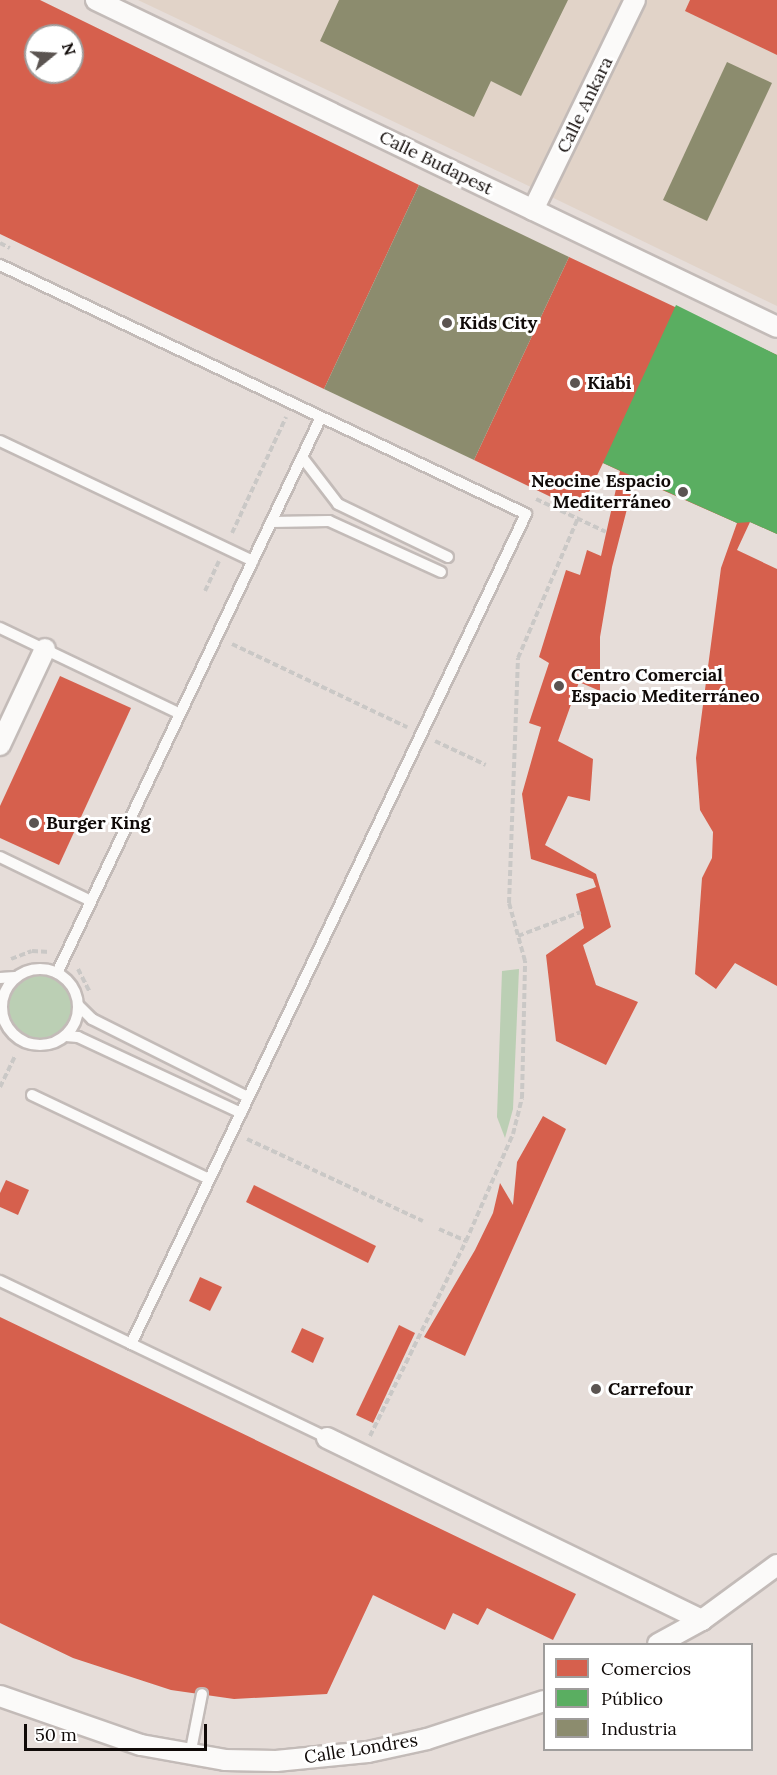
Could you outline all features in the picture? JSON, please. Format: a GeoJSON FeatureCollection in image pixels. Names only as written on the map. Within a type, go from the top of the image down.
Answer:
{"type":"FeatureCollection","features":[{"type":"Feature","properties":{"kind":"street","name":"Calle Budapest"},"geometry":{"type":"LineString","coordinates":[[96,0],[777,327]]}},
{"type":"Feature","properties":{"kind":"street","name":"Calle Ankara"},"geometry":{"type":"LineString","coordinates":[[533,210],[635,0]]}},
{"type":"Feature","properties":{"kind":"street"},"geometry":{"type":"LineString","coordinates":[[0,745],[45,649]]}},
{"type":"Feature","properties":{"kind":"street"},"geometry":{"type":"LineString","coordinates":[[327,1438],[702,1620]]}},
{"type":"Feature","properties":{"kind":"street"},"geometry":{"type":"LineString","coordinates":[[660,1643],[702,1620],[777,1565]]}},
{"type":"Feature","properties":{"kind":"street","name":"Calle Londres"},"geometry":{"type":"LineString","coordinates":[[0,1696],[141,1745],[225,1760],[276,1761],[368,1752],[436,1737],[543,1701]]}},
{"type":"Feature","properties":{"kind":"lane"},"geometry":{"type":"LineString","coordinates":[[0,265],[526,514],[131,1344]]}},
{"type":"Feature","properties":{"kind":"lane"},"geometry":{"type":"LineString","coordinates":[[57,973],[321,417]]}},
{"type":"Feature","properties":{"kind":"lane"},"geometry":{"type":"LineString","coordinates":[[0,441],[253,561]]}},
{"type":"Feature","properties":{"kind":"lane"},"geometry":{"type":"LineString","coordinates":[[302,457],[338,504],[448,557]]}},
{"type":"Feature","properties":{"kind":"lane"},"geometry":{"type":"LineString","coordinates":[[271,522],[329,521],[441,572]]}},
{"type":"Feature","properties":{"kind":"lane"},"geometry":{"type":"LineString","coordinates":[[0,628],[180,714]]}},
{"type":"Feature","properties":{"kind":"lane"},"geometry":{"type":"LineString","coordinates":[[0,857],[92,901]]}},
{"type":"Feature","properties":{"kind":"lane"},"geometry":{"type":"LineString","coordinates":[[0,978],[15,977],[36,969],[57,973],[72,986],[78,1005],[76,1020],[66,1036]]}},
{"type":"Feature","properties":{"kind":"lane"},"geometry":{"type":"LineString","coordinates":[[15,977],[3,994],[1,1003],[6,1026],[23,1042],[44,1045],[66,1036],[78,1037],[241,1113]]}},
{"type":"Feature","properties":{"kind":"lane"},"geometry":{"type":"LineString","coordinates":[[78,1005],[92,1019],[248,1097]]}},
{"type":"Feature","properties":{"kind":"lane"},"geometry":{"type":"LineString","coordinates":[[32,1095],[209,1179]]}},
{"type":"Feature","properties":{"kind":"lane"},"geometry":{"type":"LineString","coordinates":[[0,1281],[327,1438]]}},
{"type":"Feature","properties":{"kind":"lane"},"geometry":{"type":"LineString","coordinates":[[190,1755],[202,1694]]}},
{"type":"Feature","properties":{"kind":"path"},"geometry":{"type":"LineString","coordinates":[[229,539],[287,414]]}},
{"type":"Feature","properties":{"kind":"path"},"geometry":{"type":"LineString","coordinates":[[369,1439],[466,1242],[513,1134],[522,1098],[525,961],[508,903],[518,658],[578,518]]}},
{"type":"Feature","properties":{"kind":"path"},"geometry":{"type":"LineString","coordinates":[[205,591],[219,560]]}},
{"type":"Feature","properties":{"kind":"path"},"geometry":{"type":"LineString","coordinates":[[223,639],[486,765]]}},
{"type":"Feature","properties":{"kind":"path"},"geometry":{"type":"LineString","coordinates":[[518,936],[580,912]]}},
{"type":"Feature","properties":{"kind":"path"},"geometry":{"type":"LineString","coordinates":[[7,962],[32,951],[52,952],[56,946]]}},
{"type":"Feature","properties":{"kind":"path"},"geometry":{"type":"LineString","coordinates":[[72,963],[86,982],[90,996]]}},
{"type":"Feature","properties":{"kind":"path"},"geometry":{"type":"LineString","coordinates":[[0,1087],[15,1056]]}},
{"type":"Feature","properties":{"kind":"path"},"geometry":{"type":"LineString","coordinates":[[241,1136],[423,1221]]}},
{"type":"Feature","properties":{"kind":"path"},"geometry":{"type":"LineString","coordinates":[[440,1229],[466,1242]]}},
{"type":"Feature","properties":{"kind":"shaded area"},"geometry":{"type":"Polygon","coordinates":[[[138,0],[777,0],[777,306],[506,175],[138,0]]]}},
{"type":"Feature","properties":{"kind":"green space"},"geometry":{"type":"Polygon","coordinates":[[[33,969],[47,969],[61,975],[72,986],[78,1000],[75,1022],[67,1034],[47,1045],[33,1045],[19,1039],[8,1028],[2,1014],[2,1000],[8,986],[19,975],[33,969]]]}},
{"type":"Feature","properties":{"kind":"green space"},"geometry":{"type":"Polygon","coordinates":[[[519,969],[513,1109],[505,1138],[497,1117],[502,971],[519,969]]]}},
{"type":"Feature","properties":{"kind":"building: Comercios"},"geometry":{"type":"Polygon","coordinates":[[[0,0],[40,0],[419,185],[324,389],[0,234],[0,0]]]}},
{"type":"Feature","properties":{"kind":"building: Comercios"},"geometry":{"type":"Polygon","coordinates":[[[690,0],[777,0],[777,55],[685,11],[690,0]]]}},
{"type":"Feature","properties":{"kind":"building: Comercios"},"geometry":{"type":"Polygon","coordinates":[[[569,257],[777,355],[777,534],[750,522],[737,550],[777,569],[777,986],[735,963],[716,989],[695,974],[702,878],[712,858],[713,832],[700,810],[696,758],[721,568],[737,523],[635,478],[612,567],[600,637],[600,691],[579,682],[558,741],[593,759],[590,801],[568,796],[545,845],[596,874],[611,927],[583,945],[596,985],[638,1002],[606,1065],[556,1041],[546,955],[584,928],[576,894],[596,887],[593,879],[531,859],[522,794],[541,727],[529,723],[549,663],[539,657],[566,570],[580,575],[587,550],[601,556],[620,471],[603,463],[580,511],[474,460],[569,257]]]}},
{"type":"Feature","properties":{"kind":"building: Comercios"},"geometry":{"type":"Polygon","coordinates":[[[60,676],[131,708],[59,865],[0,838],[0,806],[60,676]]]}},
{"type":"Feature","properties":{"kind":"building: Comercios"},"geometry":{"type":"Polygon","coordinates":[[[543,1116],[566,1129],[465,1356],[424,1337],[475,1250],[493,1213],[500,1183],[513,1205],[517,1162],[543,1116]]]}},
{"type":"Feature","properties":{"kind":"building: Comercios"},"geometry":{"type":"Polygon","coordinates":[[[6,1180],[29,1190],[18,1215],[0,1207],[0,1193],[6,1180]]]}},
{"type":"Feature","properties":{"kind":"building: Comercios"},"geometry":{"type":"Polygon","coordinates":[[[254,1185],[376,1246],[368,1263],[246,1202],[254,1185]]]}},
{"type":"Feature","properties":{"kind":"building: Comercios"},"geometry":{"type":"Polygon","coordinates":[[[200,1277],[222,1287],[210,1311],[189,1301],[200,1277]]]}},
{"type":"Feature","properties":{"kind":"building: Comercios"},"geometry":{"type":"Polygon","coordinates":[[[0,1317],[576,1594],[553,1640],[487,1608],[478,1625],[453,1613],[445,1630],[373,1595],[327,1694],[234,1699],[171,1690],[73,1658],[0,1623],[0,1317]]]}},
{"type":"Feature","properties":{"kind":"building: Comercios"},"geometry":{"type":"Polygon","coordinates":[[[399,1325],[415,1333],[373,1423],[356,1415],[399,1325]]]}},
{"type":"Feature","properties":{"kind":"building: Comercios"},"geometry":{"type":"Polygon","coordinates":[[[302,1328],[324,1338],[313,1363],[291,1352],[302,1328]]]}},
{"type":"Feature","properties":{"kind":"building: Público"},"geometry":{"type":"Polygon","coordinates":[[[676,305],[777,355],[777,534],[750,522],[737,523],[603,463],[676,305]]]}},
{"type":"Feature","properties":{"kind":"building: Industria"},"geometry":{"type":"Polygon","coordinates":[[[339,0],[568,0],[521,96],[491,81],[474,117],[320,41],[339,0]]]}},
{"type":"Feature","properties":{"kind":"building: Industria"},"geometry":{"type":"Polygon","coordinates":[[[727,62],[772,83],[707,221],[663,200],[727,62]]]}},
{"type":"Feature","properties":{"kind":"building: Industria","name":"Kids City"},"geometry":{"type":"Polygon","coordinates":[[[419,185],[569,257],[474,460],[324,389],[419,185]]]}},
{"type":"Feature","properties":{"kind":"place","name":"Kids City"},"geometry":{"type":"Point","coordinates":[447,323]}},
{"type":"Feature","properties":{"kind":"place","name":"Kiabi"},"geometry":{"type":"Point","coordinates":[575,383]}},
{"type":"Feature","properties":{"kind":"place","name":"Neocine Espacio Mediterráneo"},"geometry":{"type":"Point","coordinates":[683,492]}},
{"type":"Feature","properties":{"kind":"place","name":"Centro Comercial Espacio Mediterráneo"},"geometry":{"type":"Point","coordinates":[559,686]}},
{"type":"Feature","properties":{"kind":"place","name":"Burger King"},"geometry":{"type":"Point","coordinates":[34,823]}},
{"type":"Feature","properties":{"kind":"place","name":"Carrefour"},"geometry":{"type":"Point","coordinates":[596,1389]}}]}
